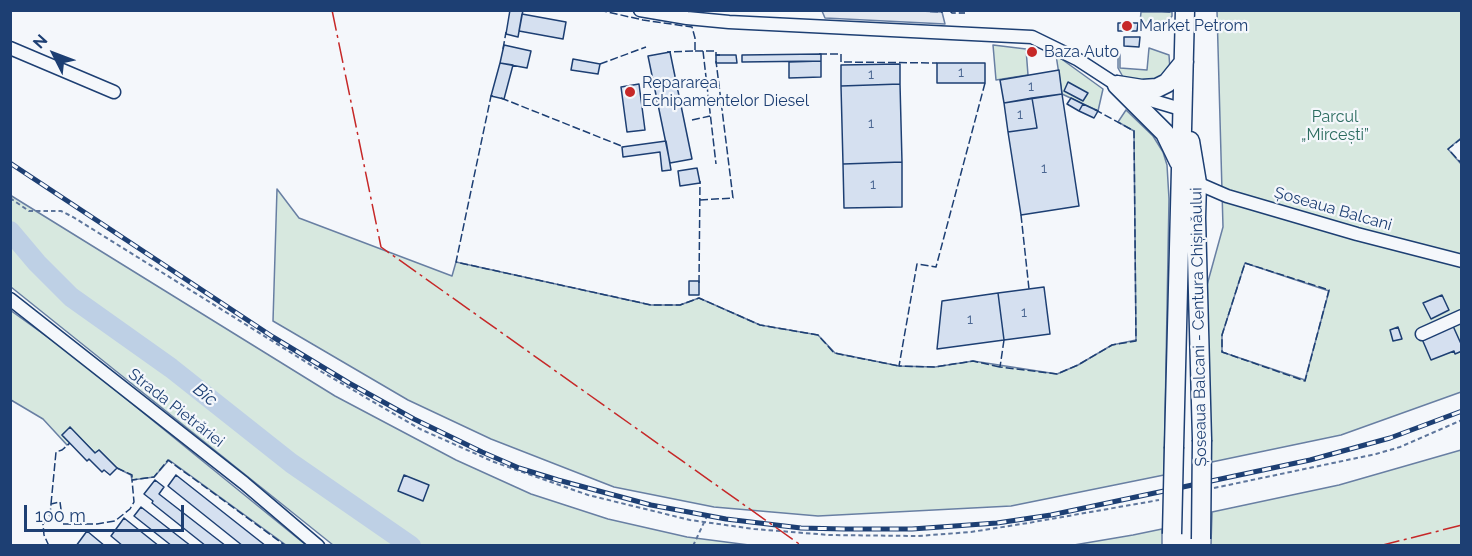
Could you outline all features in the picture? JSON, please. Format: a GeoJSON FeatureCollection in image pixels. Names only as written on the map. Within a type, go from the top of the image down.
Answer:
{"type":"FeatureCollection","features":[{"type":"Feature","properties":{"kind":"highway","name":"Șoseaua Balcani - Centura Chișinăului"},"geometry":{"type":"LineString","coordinates":[[1172,540],[1185,10]]}},
{"type":"Feature","properties":{"kind":"highway"},"geometry":{"type":"LineString","coordinates":[[1117,85],[1142,89],[1157,88],[1167,83],[1184,62]]}},
{"type":"Feature","properties":{"kind":"highway"},"geometry":{"type":"LineString","coordinates":[[1117,85],[1165,132],[1177,154],[1181,168]]}},
{"type":"Feature","properties":{"kind":"highway","name":"Șoseaua Balcani - Centura Chișinăului"},"geometry":{"type":"LineString","coordinates":[[1184,110],[1197,183],[1202,440],[1200,542]]}},
{"type":"Feature","properties":{"kind":"street"},"geometry":{"type":"LineString","coordinates":[[640,10],[729,22],[1032,37],[1077,58],[1117,85],[1147,99],[1184,110]]}},
{"type":"Feature","properties":{"kind":"street"},"geometry":{"type":"LineString","coordinates":[[10,48],[114,92]]}},
{"type":"Feature","properties":{"kind":"street","name":"Șoseaua Balcani"},"geometry":{"type":"LineString","coordinates":[[1197,183],[1227,196],[1357,234],[1461,261]]}},
{"type":"Feature","properties":{"kind":"street","name":"Strada Pietrăriei"},"geometry":{"type":"LineString","coordinates":[[10,299],[244,483],[318,546]]}},
{"type":"Feature","properties":{"kind":"street"},"geometry":{"type":"LineString","coordinates":[[1422,334],[1461,316]]}},
{"type":"Feature","properties":{"kind":"path"},"geometry":{"type":"LineString","coordinates":[[10,198],[29,211],[61,211],[73,217],[311,366],[420,429],[494,462],[588,495],[704,521],[754,529],[830,535],[918,536],[971,532],[1017,525],[1166,498]]}},
{"type":"Feature","properties":{"kind":"path"},"geometry":{"type":"LineString","coordinates":[[1211,489],[1376,454],[1400,447],[1461,420]]}},
{"type":"Feature","properties":{"kind":"path"},"geometry":{"type":"LineString","coordinates":[[693,546],[707,516]]}},
{"type":"Feature","properties":{"kind":"green space","name":"Parcul „Mircești”"},"geometry":{"type":"Polygon","coordinates":[[[1217,11],[1461,11],[1461,138],[1448,149],[1461,164],[1461,392],[1341,435],[1207,463],[1204,296],[1223,227],[1217,11]],[[1245,263],[1222,335],[1222,352],[1305,380],[1329,291],[1245,263]]]}},
{"type":"Feature","properties":{"kind":"green space"},"geometry":{"type":"Polygon","coordinates":[[[1141,12],[1172,12],[1172,16],[1166,25],[1151,30],[1140,23],[1141,12]]]}},
{"type":"Feature","properties":{"kind":"green space"},"geometry":{"type":"Polygon","coordinates":[[[993,45],[1026,49],[1028,75],[996,80],[993,45]]]}},
{"type":"Feature","properties":{"kind":"green space"},"geometry":{"type":"Polygon","coordinates":[[[1149,48],[1169,55],[1170,70],[1151,85],[1123,77],[1118,68],[1120,54],[1120,68],[1147,70],[1149,48]]]}},
{"type":"Feature","properties":{"kind":"green space"},"geometry":{"type":"Polygon","coordinates":[[[1056,55],[1103,89],[1098,111],[1062,94],[1056,55]]]}},
{"type":"Feature","properties":{"kind":"green space"},"geometry":{"type":"Polygon","coordinates":[[[1126,110],[1153,136],[1163,152],[1167,165],[1169,199],[1164,475],[1011,506],[818,516],[714,507],[614,487],[491,439],[408,400],[273,321],[277,189],[299,218],[452,276],[456,262],[651,305],[680,305],[699,298],[760,325],[818,335],[835,353],[899,366],[935,367],[973,361],[1057,374],[1078,365],[1112,345],[1136,340],[1134,131],[1118,122],[1126,110]]]}},
{"type":"Feature","properties":{"kind":"green space"},"geometry":{"type":"Polygon","coordinates":[[[10,195],[335,396],[456,460],[531,494],[608,519],[687,537],[749,545],[333,545],[11,287],[10,195]]]}},
{"type":"Feature","properties":{"kind":"green space"},"geometry":{"type":"Polygon","coordinates":[[[10,310],[71,354],[306,545],[286,545],[169,460],[154,477],[132,480],[131,475],[117,468],[99,450],[95,453],[70,428],[62,435],[70,443],[67,445],[43,419],[11,400],[10,310]]]}},
{"type":"Feature","properties":{"kind":"green space"},"geometry":{"type":"Polygon","coordinates":[[[1461,450],[1461,545],[1211,545],[1212,512],[1339,485],[1461,450]]]}},
{"type":"Feature","properties":{"kind":"green space"},"geometry":{"type":"Polygon","coordinates":[[[1162,529],[1162,545],[1074,545],[1133,535],[1162,529]]]}},
{"type":"Feature","properties":{"kind":"shaded area"},"geometry":{"type":"Polygon","coordinates":[[[822,11],[942,12],[945,24],[825,18],[822,11]]]}},
{"type":"Feature","properties":{"kind":"building"},"geometry":{"type":"Polygon","coordinates":[[[510,10],[523,10],[518,37],[506,34],[510,10]]]}},
{"type":"Feature","properties":{"kind":"building"},"geometry":{"type":"Polygon","coordinates":[[[522,14],[566,22],[563,39],[519,31],[522,14]]]}},
{"type":"Feature","properties":{"kind":"building"},"geometry":{"type":"Polygon","coordinates":[[[1118,23],[1138,23],[1137,31],[1118,31],[1118,23]]]}},
{"type":"Feature","properties":{"kind":"building"},"geometry":{"type":"Polygon","coordinates":[[[1124,37],[1140,37],[1139,47],[1124,46],[1124,37]]]}},
{"type":"Feature","properties":{"kind":"building"},"geometry":{"type":"Polygon","coordinates":[[[504,45],[531,51],[527,68],[500,63],[504,45]]]}},
{"type":"Feature","properties":{"kind":"building"},"geometry":{"type":"Polygon","coordinates":[[[670,52],[692,159],[670,163],[648,56],[670,52]]]}},
{"type":"Feature","properties":{"kind":"building"},"geometry":{"type":"Polygon","coordinates":[[[821,54],[821,61],[742,62],[742,55],[821,54]]]}},
{"type":"Feature","properties":{"kind":"building"},"geometry":{"type":"Polygon","coordinates":[[[716,55],[736,55],[737,63],[716,63],[716,55]]]}},
{"type":"Feature","properties":{"kind":"building"},"geometry":{"type":"Polygon","coordinates":[[[573,59],[600,64],[598,74],[571,70],[573,59]]]}},
{"type":"Feature","properties":{"kind":"building"},"geometry":{"type":"Polygon","coordinates":[[[821,61],[821,77],[789,78],[789,62],[821,61]]]}},
{"type":"Feature","properties":{"kind":"building"},"geometry":{"type":"Polygon","coordinates":[[[500,63],[513,65],[504,99],[491,96],[500,63]]]}},
{"type":"Feature","properties":{"kind":"building"},"geometry":{"type":"Polygon","coordinates":[[[937,63],[985,63],[985,83],[937,83],[937,63]]]}},
{"type":"Feature","properties":{"kind":"building"},"geometry":{"type":"Polygon","coordinates":[[[900,64],[900,84],[841,86],[841,65],[900,64]]]}},
{"type":"Feature","properties":{"kind":"building"},"geometry":{"type":"Polygon","coordinates":[[[1059,70],[1062,94],[1004,103],[1000,80],[1059,70]]]}},
{"type":"Feature","properties":{"kind":"building"},"geometry":{"type":"Polygon","coordinates":[[[1068,82],[1088,93],[1083,101],[1064,91],[1068,82]]]}},
{"type":"Feature","properties":{"kind":"building"},"geometry":{"type":"Polygon","coordinates":[[[639,84],[645,130],[627,132],[621,87],[639,84]]]}},
{"type":"Feature","properties":{"kind":"building"},"geometry":{"type":"Polygon","coordinates":[[[900,84],[902,162],[843,164],[841,86],[900,84]]]}},
{"type":"Feature","properties":{"kind":"building"},"geometry":{"type":"Polygon","coordinates":[[[1062,94],[1079,206],[1021,215],[1008,132],[1037,128],[1032,98],[1062,94]]]}},
{"type":"Feature","properties":{"kind":"building"},"geometry":{"type":"Polygon","coordinates":[[[1032,98],[1037,128],[1008,132],[1004,103],[1032,98]]]}},
{"type":"Feature","properties":{"kind":"building"},"geometry":{"type":"Polygon","coordinates":[[[1071,98],[1083,104],[1079,111],[1067,104],[1071,98]]]}},
{"type":"Feature","properties":{"kind":"building"},"geometry":{"type":"Polygon","coordinates":[[[1083,104],[1098,111],[1094,118],[1079,111],[1083,104]]]}},
{"type":"Feature","properties":{"kind":"building"},"geometry":{"type":"Polygon","coordinates":[[[666,141],[671,170],[662,171],[660,152],[623,157],[622,147],[666,141]]]}},
{"type":"Feature","properties":{"kind":"building"},"geometry":{"type":"Polygon","coordinates":[[[902,162],[902,207],[844,208],[843,164],[902,162]]]}},
{"type":"Feature","properties":{"kind":"building"},"geometry":{"type":"Polygon","coordinates":[[[697,168],[700,183],[680,186],[678,171],[697,168]]]}},
{"type":"Feature","properties":{"kind":"building"},"geometry":{"type":"Polygon","coordinates":[[[689,281],[699,281],[699,295],[689,295],[689,281]]]}},
{"type":"Feature","properties":{"kind":"building"},"geometry":{"type":"Polygon","coordinates":[[[1044,287],[1050,334],[1004,340],[998,293],[1044,287]]]}},
{"type":"Feature","properties":{"kind":"building"},"geometry":{"type":"Polygon","coordinates":[[[998,293],[1004,340],[937,349],[942,301],[998,293]]]}},
{"type":"Feature","properties":{"kind":"building"},"geometry":{"type":"Polygon","coordinates":[[[1442,295],[1449,310],[1431,319],[1423,303],[1442,295]]]}},
{"type":"Feature","properties":{"kind":"building"},"geometry":{"type":"Polygon","coordinates":[[[1453,326],[1462,351],[1455,354],[1454,351],[1431,360],[1422,339],[1453,326]]]}},
{"type":"Feature","properties":{"kind":"building"},"geometry":{"type":"Polygon","coordinates":[[[1398,327],[1402,339],[1393,341],[1390,330],[1398,327]]]}},
{"type":"Feature","properties":{"kind":"building"},"geometry":{"type":"Polygon","coordinates":[[[70,427],[95,453],[99,450],[117,468],[110,475],[104,470],[102,472],[89,459],[87,461],[62,435],[70,427]]]}},
{"type":"Feature","properties":{"kind":"building"},"geometry":{"type":"Polygon","coordinates":[[[176,475],[266,546],[243,546],[168,486],[176,475]]]}},
{"type":"Feature","properties":{"kind":"building"},"geometry":{"type":"Polygon","coordinates":[[[404,475],[429,485],[423,501],[398,491],[404,475]]]}},
{"type":"Feature","properties":{"kind":"building"},"geometry":{"type":"Polygon","coordinates":[[[155,480],[164,487],[159,494],[226,546],[206,546],[152,503],[153,501],[144,494],[155,480]]]}},
{"type":"Feature","properties":{"kind":"building"},"geometry":{"type":"Polygon","coordinates":[[[141,507],[191,546],[172,546],[134,516],[141,507]]]}},
{"type":"Feature","properties":{"kind":"building"},"geometry":{"type":"Polygon","coordinates":[[[124,518],[159,546],[123,546],[111,536],[124,518]]]}},
{"type":"Feature","properties":{"kind":"building"},"geometry":{"type":"Polygon","coordinates":[[[87,531],[105,546],[76,546],[87,531]]]}},
{"type":"Feature","properties":{"kind":"waterway","name":"Bîc"},"geometry":{"type":"LineString","coordinates":[[10,231],[37,263],[71,297],[171,368],[291,463],[411,546]]}},
{"type":"Feature","properties":{"kind":"railway"},"geometry":{"type":"LineString","coordinates":[[10,163],[273,337],[414,419],[519,468],[651,505],[726,519],[801,528],[844,529],[912,529],[997,523],[1051,515],[1310,460],[1390,438],[1462,411]]}},
{"type":"Feature","properties":{"kind":"fence"},"geometry":{"type":"LineString","coordinates":[[599,10],[643,20],[692,27],[695,51],[667,52]]}},
{"type":"Feature","properties":{"kind":"fence"},"geometry":{"type":"LineString","coordinates":[[897,10],[942,12],[944,10]]}},
{"type":"Feature","properties":{"kind":"fence"},"geometry":{"type":"LineString","coordinates":[[949,10],[952,13],[965,13]]}},
{"type":"Feature","properties":{"kind":"fence"},"geometry":{"type":"LineString","coordinates":[[1140,10],[1172,12]]}},
{"type":"Feature","properties":{"kind":"fence"},"geometry":{"type":"LineString","coordinates":[[503,49],[506,32]]}},
{"type":"Feature","properties":{"kind":"fence"},"geometry":{"type":"LineString","coordinates":[[600,64],[646,47]]}},
{"type":"Feature","properties":{"kind":"fence"},"geometry":{"type":"LineString","coordinates":[[695,51],[716,51],[716,55],[720,55]]}},
{"type":"Feature","properties":{"kind":"fence"},"geometry":{"type":"LineString","coordinates":[[703,51],[716,164]]}},
{"type":"Feature","properties":{"kind":"fence"},"geometry":{"type":"LineString","coordinates":[[819,54],[841,54],[841,62],[937,63]]}},
{"type":"Feature","properties":{"kind":"fence"},"geometry":{"type":"LineString","coordinates":[[700,200],[733,198],[716,61]]}},
{"type":"Feature","properties":{"kind":"fence"},"geometry":{"type":"LineString","coordinates":[[985,83],[936,267],[917,264],[899,366],[935,367],[973,361],[1000,367]]}},
{"type":"Feature","properties":{"kind":"fence"},"geometry":{"type":"LineString","coordinates":[[493,96],[491,96],[456,262],[651,305],[680,305],[699,298],[760,325],[818,335],[834,353],[899,366]]}},
{"type":"Feature","properties":{"kind":"fence"},"geometry":{"type":"LineString","coordinates":[[501,98],[624,147]]}},
{"type":"Feature","properties":{"kind":"fence"},"geometry":{"type":"LineString","coordinates":[[1004,340],[1000,367],[1057,374],[1078,365],[1112,345],[1136,341],[1134,131],[1094,109]]}},
{"type":"Feature","properties":{"kind":"fence"},"geometry":{"type":"LineString","coordinates":[[692,120],[710,116]]}},
{"type":"Feature","properties":{"kind":"fence"},"geometry":{"type":"LineString","coordinates":[[1462,138],[1448,149],[1462,164]]}},
{"type":"Feature","properties":{"kind":"fence"},"geometry":{"type":"LineString","coordinates":[[699,283],[700,181]]}},
{"type":"Feature","properties":{"kind":"fence"},"geometry":{"type":"LineString","coordinates":[[1021,215],[1029,289]]}},
{"type":"Feature","properties":{"kind":"fence"},"geometry":{"type":"LineString","coordinates":[[1245,263],[1329,290],[1305,381],[1222,352],[1222,335],[1245,263]]}},
{"type":"Feature","properties":{"kind":"fence"},"geometry":{"type":"LineString","coordinates":[[51,504],[56,452],[70,443]]}},
{"type":"Feature","properties":{"kind":"fence"},"geometry":{"type":"LineString","coordinates":[[49,546],[44,535],[43,524],[50,515],[51,504],[60,502],[63,524],[97,524],[115,521],[130,509],[134,502],[132,480],[154,477],[168,460],[286,546]]}},
{"type":"Feature","properties":{"kind":"fence"},"geometry":{"type":"LineString","coordinates":[[117,468],[132,475],[132,480]]}},
{"type":"Feature","properties":{"kind":"power"},"geometry":{"type":"LineString","coordinates":[[332,10],[381,247],[802,546]]}},
{"type":"Feature","properties":{"kind":"power"},"geometry":{"type":"LineString","coordinates":[[1379,546],[1462,525]]}},
{"type":"Feature","properties":{"kind":"place","name":"Market Petrom"},"geometry":{"type":"Point","coordinates":[1127,26]}},
{"type":"Feature","properties":{"kind":"place","name":"Baza Auto"},"geometry":{"type":"Point","coordinates":[1032,52]}},
{"type":"Feature","properties":{"kind":"place","name":"Repararea Echipamentelor Diesel"},"geometry":{"type":"Point","coordinates":[630,92]}}]}
